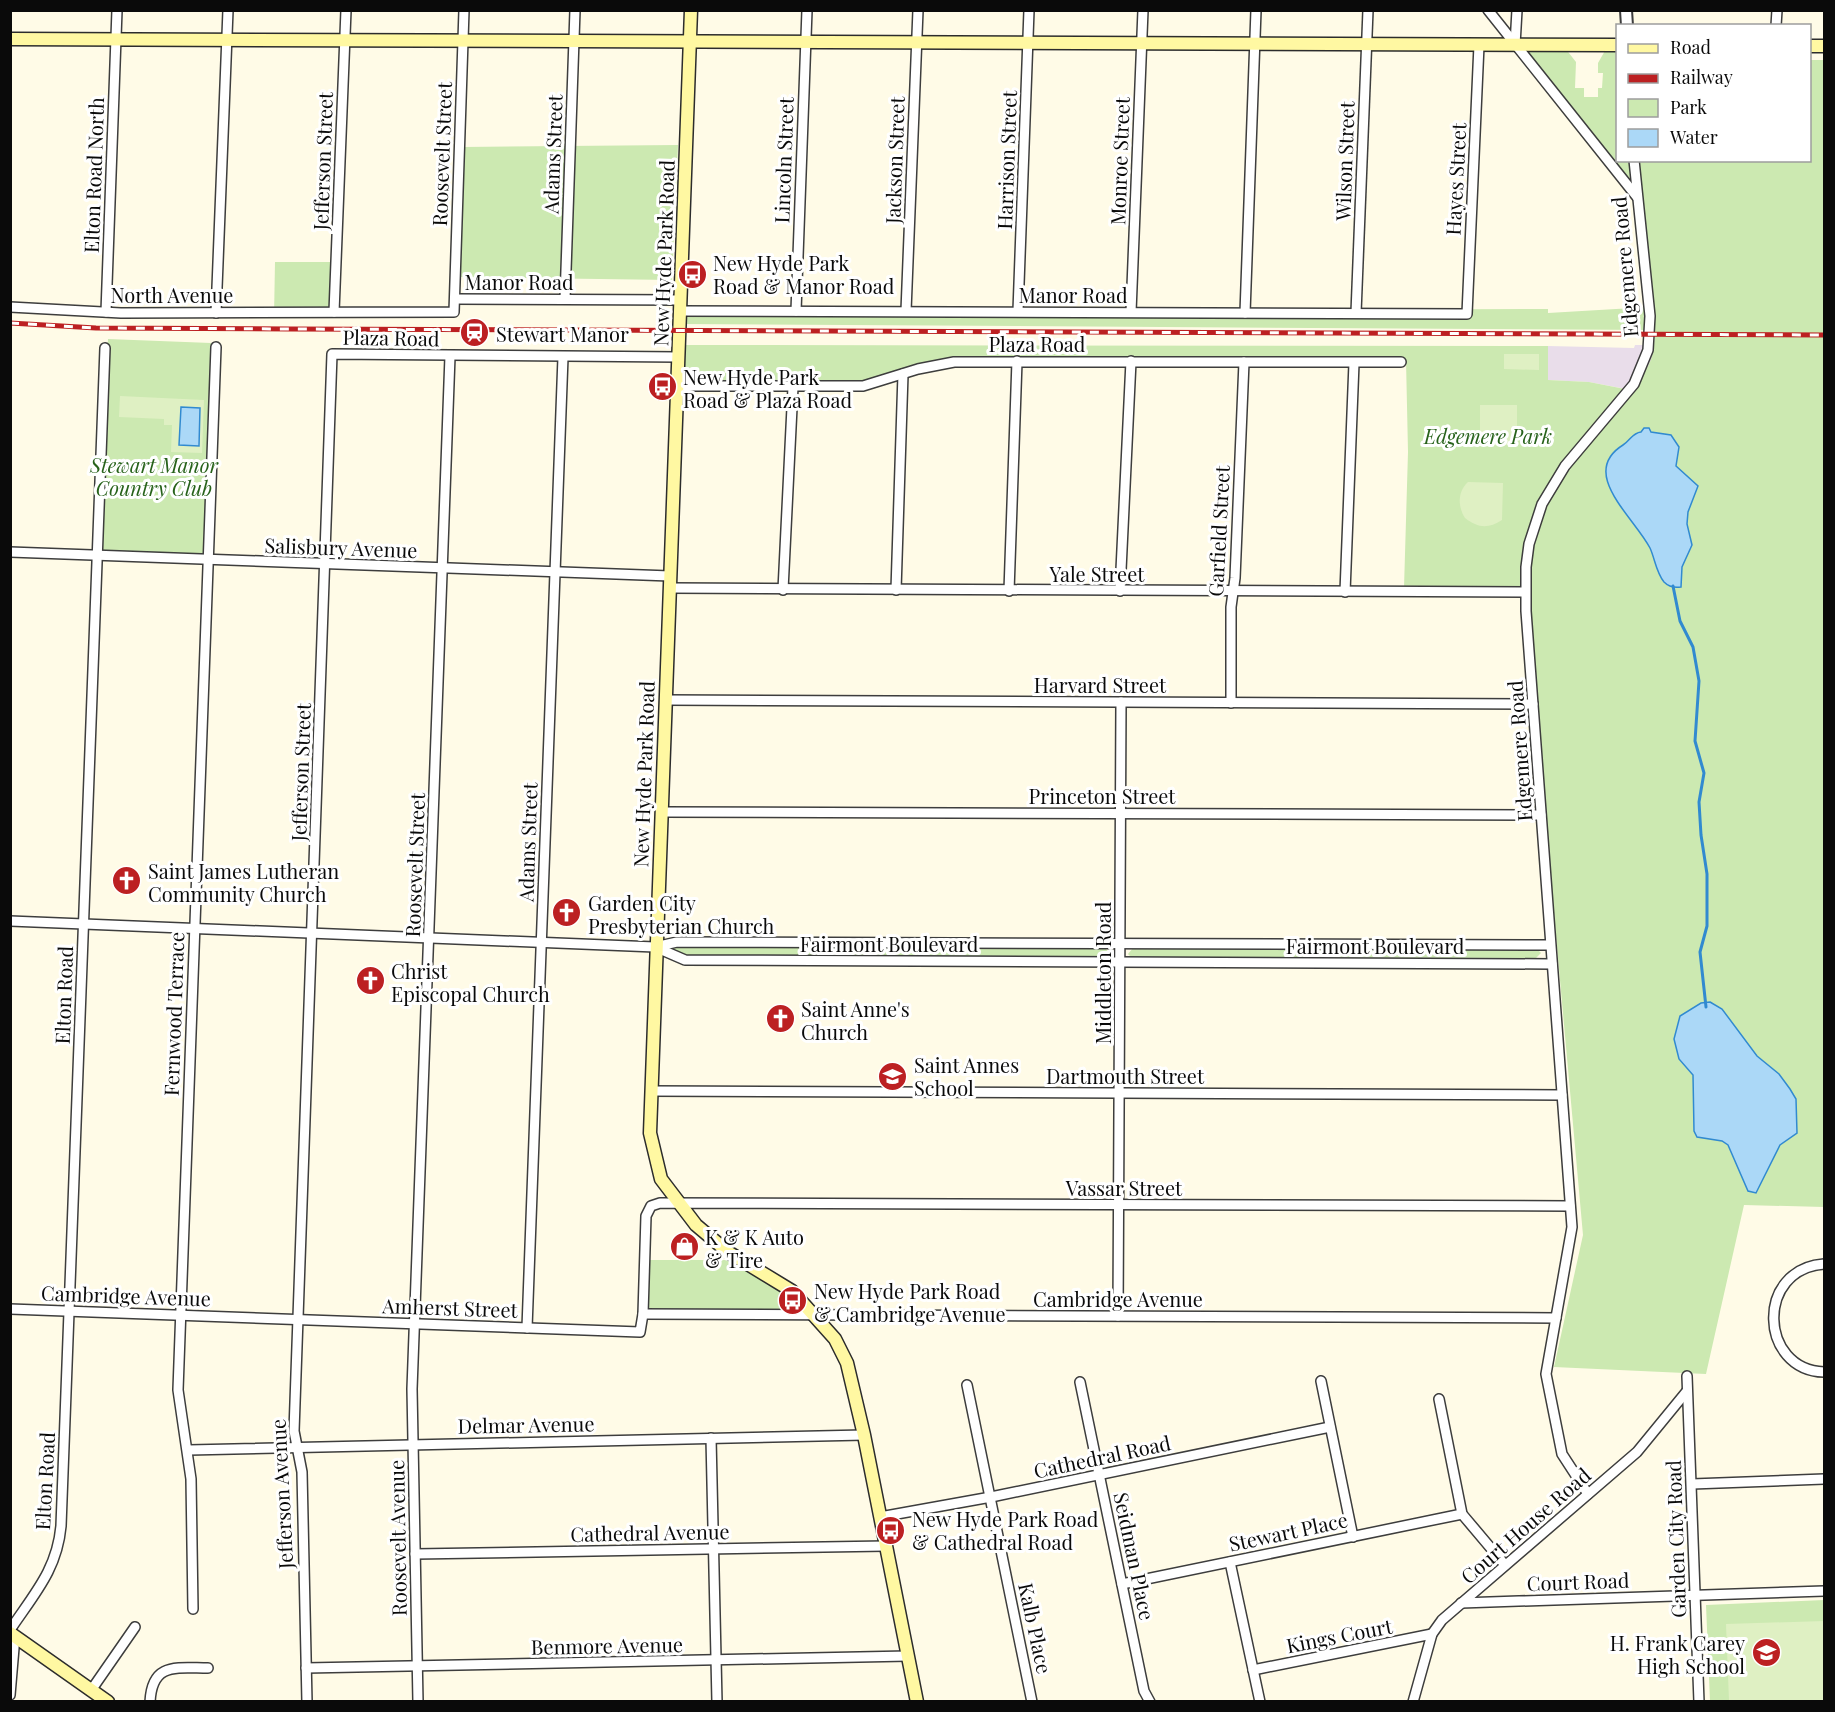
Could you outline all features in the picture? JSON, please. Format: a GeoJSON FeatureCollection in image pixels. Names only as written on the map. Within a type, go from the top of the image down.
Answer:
{"type":"FeatureCollection","features":[{"type":"Feature","properties":{"kind":"main road","name":"New Hyde Park Road"},"geometry":{"type":"LineString","coordinates":[[691,10],[650,1133],[661,1179],[678,1203],[713,1241],[783,1284],[814,1314],[835,1339],[847,1363],[864,1435],[917,1701]]}},
{"type":"Feature","properties":{"kind":"main road"},"geometry":{"type":"LineString","coordinates":[[10,39],[1616,45]]}},
{"type":"Feature","properties":{"kind":"main road"},"geometry":{"type":"LineString","coordinates":[[12,1633],[108,1701]]}},
{"type":"Feature","properties":{"kind":"street","name":"Elton Road North"},"geometry":{"type":"LineString","coordinates":[[106,312],[117,10]]}},
{"type":"Feature","properties":{"kind":"street"},"geometry":{"type":"LineString","coordinates":[[216,313],[228,10]]}},
{"type":"Feature","properties":{"kind":"street","name":"Jefferson Street"},"geometry":{"type":"LineString","coordinates":[[334,312],[346,10]]}},
{"type":"Feature","properties":{"kind":"street","name":"Roosevelt Street"},"geometry":{"type":"LineString","coordinates":[[455,298],[464,10]]}},
{"type":"Feature","properties":{"kind":"street","name":"Adams Street"},"geometry":{"type":"LineString","coordinates":[[565,299],[575,10]]}},
{"type":"Feature","properties":{"kind":"street","name":"Lincoln Street"},"geometry":{"type":"LineString","coordinates":[[796,311],[807,10]]}},
{"type":"Feature","properties":{"kind":"street","name":"Jackson Street"},"geometry":{"type":"LineString","coordinates":[[906,311],[918,10]]}},
{"type":"Feature","properties":{"kind":"street","name":"Harrison Street"},"geometry":{"type":"LineString","coordinates":[[1018,312],[1029,10]]}},
{"type":"Feature","properties":{"kind":"street","name":"Monroe Street"},"geometry":{"type":"LineString","coordinates":[[1131,312],[1143,10]]}},
{"type":"Feature","properties":{"kind":"street"},"geometry":{"type":"LineString","coordinates":[[1245,313],[1256,10]]}},
{"type":"Feature","properties":{"kind":"street","name":"Wilson Street"},"geometry":{"type":"LineString","coordinates":[[1356,313],[1368,10]]}},
{"type":"Feature","properties":{"kind":"street"},"geometry":{"type":"LineString","coordinates":[[1488,10],[1637,197]]}},
{"type":"Feature","properties":{"kind":"street"},"geometry":{"type":"LineString","coordinates":[[1515,45],[1517,10]]}},
{"type":"Feature","properties":{"kind":"street","name":"Hayes Street"},"geometry":{"type":"LineString","coordinates":[[1467,314],[1479,45]]}},
{"type":"Feature","properties":{"kind":"street","name":"Edgemere Road"},"geometry":{"type":"LineString","coordinates":[[1588,1494],[1563,1454],[1546,1374],[1571,1234],[1525,592],[1529,544],[1542,504],[1565,466],[1634,384],[1648,350],[1650,316],[1634,162]]}},
{"type":"Feature","properties":{"kind":"street","name":"Manor Road"},"geometry":{"type":"LineString","coordinates":[[334,312],[454,312],[455,298],[565,299],[796,311],[1467,314]]}},
{"type":"Feature","properties":{"kind":"street","name":"North Avenue"},"geometry":{"type":"LineString","coordinates":[[10,307],[106,312],[334,312]]}},
{"type":"Feature","properties":{"kind":"street","name":"Fernwood Terrace"},"geometry":{"type":"LineString","coordinates":[[193,1609],[189,1450],[178,1390],[216,347]]}},
{"type":"Feature","properties":{"kind":"street","name":"Elton Road"},"geometry":{"type":"LineString","coordinates":[[12,1633],[51,1569],[59,1551],[105,348]]}},
{"type":"Feature","properties":{"kind":"street","name":"Plaza Road"},"geometry":{"type":"LineString","coordinates":[[332,369],[332,354],[678,357]]}},
{"type":"Feature","properties":{"kind":"street","name":"Roosevelt Street"},"geometry":{"type":"LineString","coordinates":[[412,1374],[450,356]]}},
{"type":"Feature","properties":{"kind":"street","name":"Adams Street"},"geometry":{"type":"LineString","coordinates":[[527,1328],[563,357]]}},
{"type":"Feature","properties":{"kind":"street"},"geometry":{"type":"LineString","coordinates":[[1008,591],[1017,361]]}},
{"type":"Feature","properties":{"kind":"street","name":"Plaza Road"},"geometry":{"type":"LineString","coordinates":[[678,386],[862,386],[942,363],[1017,361],[1401,362]]}},
{"type":"Feature","properties":{"kind":"street"},"geometry":{"type":"LineString","coordinates":[[1120,591],[1131,361]]}},
{"type":"Feature","properties":{"kind":"street","name":"Garfield Street"},"geometry":{"type":"LineString","coordinates":[[1230,703],[1244,362]]}},
{"type":"Feature","properties":{"kind":"street"},"geometry":{"type":"LineString","coordinates":[[1345,592],[1354,363]]}},
{"type":"Feature","properties":{"kind":"street","name":"Jefferson Street"},"geometry":{"type":"LineString","coordinates":[[297,1320],[332,369]]}},
{"type":"Feature","properties":{"kind":"street"},"geometry":{"type":"LineString","coordinates":[[896,590],[903,374]]}},
{"type":"Feature","properties":{"kind":"street"},"geometry":{"type":"LineString","coordinates":[[783,590],[793,387]]}},
{"type":"Feature","properties":{"kind":"street","name":"Salisbury Avenue"},"geometry":{"type":"LineString","coordinates":[[10,552],[554,573],[670,582]]}},
{"type":"Feature","properties":{"kind":"street","name":"Yale Street"},"geometry":{"type":"LineString","coordinates":[[670,582],[783,590],[1525,592]]}},
{"type":"Feature","properties":{"kind":"street","name":"Harvard Street"},"geometry":{"type":"LineString","coordinates":[[666,700],[1533,704]]}},
{"type":"Feature","properties":{"kind":"street","name":"Middleton Road"},"geometry":{"type":"LineString","coordinates":[[1118,1316],[1121,702]]}},
{"type":"Feature","properties":{"kind":"street","name":"Princeton Street"},"geometry":{"type":"LineString","coordinates":[[662,812],[1541,815]]}},
{"type":"Feature","properties":{"kind":"street"},"geometry":{"type":"LineString","coordinates":[[10,921],[655,947]]}},
{"type":"Feature","properties":{"kind":"street","name":"Fairmont Boulevard"},"geometry":{"type":"LineString","coordinates":[[655,947],[677,942],[1550,945]]}},
{"type":"Feature","properties":{"kind":"street","name":"Fairmont Boulevard"},"geometry":{"type":"LineString","coordinates":[[655,947],[685,960],[1552,964]]}},
{"type":"Feature","properties":{"kind":"street","name":"Dartmouth Street"},"geometry":{"type":"LineString","coordinates":[[651,1091],[1562,1095]]}},
{"type":"Feature","properties":{"kind":"street","name":"Vassar Street"},"geometry":{"type":"LineString","coordinates":[[643,1314],[646,1216],[651,1206],[660,1203],[1570,1206]]}},
{"type":"Feature","properties":{"kind":"street"},"geometry":{"type":"LineString","coordinates":[[1824,1264],[1810,1266],[1785,1283],[1776,1299],[1772,1322],[1777,1339],[1786,1353],[1801,1365],[1824,1372]]}},
{"type":"Feature","properties":{"kind":"street","name":"Cambridge Avenue"},"geometry":{"type":"LineString","coordinates":[[10,1309],[240,1318]]}},
{"type":"Feature","properties":{"kind":"street","name":"Cambridge Avenue"},"geometry":{"type":"LineString","coordinates":[[643,1314],[1556,1318]]}},
{"type":"Feature","properties":{"kind":"street","name":"Amherst Street"},"geometry":{"type":"LineString","coordinates":[[240,1318],[640,1332],[643,1314]]}},
{"type":"Feature","properties":{"kind":"street","name":"Jefferson Avenue"},"geometry":{"type":"LineString","coordinates":[[297,1320],[294,1431],[302,1472],[307,1701]]}},
{"type":"Feature","properties":{"kind":"street","name":"Roosevelt Avenue"},"geometry":{"type":"LineString","coordinates":[[412,1374],[418,1701]]}},
{"type":"Feature","properties":{"kind":"street","name":"Garden City Road"},"geometry":{"type":"LineString","coordinates":[[1687,1376],[1699,1701]]}},
{"type":"Feature","properties":{"kind":"street"},"geometry":{"type":"LineString","coordinates":[[1320,1381],[1353,1536]]}},
{"type":"Feature","properties":{"kind":"street","name":"Seidman Place"},"geometry":{"type":"LineString","coordinates":[[1080,1382],[1144,1691],[1150,1701]]}},
{"type":"Feature","properties":{"kind":"street","name":"Kalb Place"},"geometry":{"type":"LineString","coordinates":[[968,1385],[1032,1701]]}},
{"type":"Feature","properties":{"kind":"street","name":"Court House Road"},"geometry":{"type":"LineString","coordinates":[[1413,1701],[1432,1634],[1461,1603],[1637,1452],[1687,1390]]}},
{"type":"Feature","properties":{"kind":"street"},"geometry":{"type":"LineString","coordinates":[[1439,1399],[1462,1514],[1505,1565]]}},
{"type":"Feature","properties":{"kind":"street","name":"Cathedral Road"},"geometry":{"type":"LineString","coordinates":[[880,1516],[990,1497],[1330,1427]]}},
{"type":"Feature","properties":{"kind":"street","name":"Delmar Avenue"},"geometry":{"type":"LineString","coordinates":[[189,1450],[864,1435]]}},
{"type":"Feature","properties":{"kind":"street"},"geometry":{"type":"LineString","coordinates":[[711,1438],[717,1701]]}},
{"type":"Feature","properties":{"kind":"street"},"geometry":{"type":"LineString","coordinates":[[1692,1484],[1824,1479]]}},
{"type":"Feature","properties":{"kind":"street","name":"Stewart Place"},"geometry":{"type":"LineString","coordinates":[[1122,1584],[1462,1514]]}},
{"type":"Feature","properties":{"kind":"street","name":"Cathedral Avenue"},"geometry":{"type":"LineString","coordinates":[[415,1554],[886,1546]]}},
{"type":"Feature","properties":{"kind":"street"},"geometry":{"type":"LineString","coordinates":[[1230,1562],[1260,1701]]}},
{"type":"Feature","properties":{"kind":"street","name":"Court Road"},"geometry":{"type":"LineString","coordinates":[[1461,1603],[1824,1591]]}},
{"type":"Feature","properties":{"kind":"street"},"geometry":{"type":"LineString","coordinates":[[92,1689],[135,1627]]}},
{"type":"Feature","properties":{"kind":"street"},"geometry":{"type":"LineString","coordinates":[[10,1695],[12,1633]]}},
{"type":"Feature","properties":{"kind":"street","name":"Kings Court"},"geometry":{"type":"LineString","coordinates":[[1253,1671],[1432,1634]]}},
{"type":"Feature","properties":{"kind":"street","name":"Benmore Avenue"},"geometry":{"type":"LineString","coordinates":[[306,1668],[908,1656]]}},
{"type":"Feature","properties":{"kind":"street"},"geometry":{"type":"LineString","coordinates":[[150,1701],[151,1684],[158,1674],[171,1668],[208,1668]]}},
{"type":"Feature","properties":{"kind":"shaded area"},"geometry":{"type":"Polygon","coordinates":[[[1635,345],[1655,345],[1654,356],[1649,368],[1631,390],[1589,382],[1548,380],[1548,346],[1634,348],[1635,345]]]}},
{"type":"Feature","properties":{"kind":"green space","name":"Edgemere Park"},"geometry":{"type":"Polygon","coordinates":[[[1521,48],[1565,48],[1576,62],[1575,88],[1584,88],[1584,97],[1598,97],[1598,88],[1602,88],[1603,73],[1598,73],[1598,63],[1606,49],[1616,49],[1616,162],[1811,162],[1811,60],[1824,60],[1824,1207],[1744,1205],[1706,1374],[1554,1367],[1583,1235],[1525,592],[1404,588],[1408,452],[1406,360],[943,362],[867,385],[680,387],[681,345],[1548,346],[1548,380],[1589,382],[1630,390],[1650,363],[1655,330],[681,324],[682,312],[1548,309],[1548,313],[1650,307],[1638,197],[1521,48]]]}},
{"type":"Feature","properties":{"kind":"green space"},"geometry":{"type":"Polygon","coordinates":[[[678,145],[672,280],[459,277],[463,147],[678,145]]]}},
{"type":"Feature","properties":{"kind":"green space"},"geometry":{"type":"Polygon","coordinates":[[[275,262],[333,262],[332,317],[274,317],[275,262]]]}},
{"type":"Feature","properties":{"kind":"green space","name":"Stewart Manor Country Club"},"geometry":{"type":"Polygon","coordinates":[[[108,339],[211,343],[203,557],[100,552],[108,339]]]}},
{"type":"Feature","properties":{"kind":"green space"},"geometry":{"type":"Polygon","coordinates":[[[1504,354],[1539,354],[1539,370],[1504,369],[1504,354]]]}},
{"type":"Feature","properties":{"kind":"green space"},"geometry":{"type":"Polygon","coordinates":[[[120,396],[204,400],[202,453],[171,452],[172,425],[164,425],[164,419],[119,417],[120,396]]]}},
{"type":"Feature","properties":{"kind":"green space","name":"Edgemere Park"},"geometry":{"type":"Polygon","coordinates":[[[1480,405],[1517,405],[1517,445],[1480,445],[1480,405]]]}},
{"type":"Feature","properties":{"kind":"green space"},"geometry":{"type":"Polygon","coordinates":[[[1468,482],[1503,483],[1502,520],[1483,526],[1474,524],[1465,518],[1461,509],[1460,495],[1468,482]]]}},
{"type":"Feature","properties":{"kind":"green space"},"geometry":{"type":"Polygon","coordinates":[[[676,946],[1105,948],[1108,952],[1104,957],[675,955],[671,951],[676,946]]]}},
{"type":"Feature","properties":{"kind":"green space"},"geometry":{"type":"Polygon","coordinates":[[[1133,948],[1537,949],[1541,953],[1536,958],[1131,957],[1128,954],[1133,948]]]}},
{"type":"Feature","properties":{"kind":"green space"},"geometry":{"type":"Polygon","coordinates":[[[647,1260],[737,1260],[773,1281],[809,1311],[646,1312],[647,1260]]]}},
{"type":"Feature","properties":{"kind":"green space","name":"H. Frank Carey High School"},"geometry":{"type":"Polygon","coordinates":[[[1824,1600],[1824,1701],[1710,1701],[1706,1605],[1824,1600]]]}},
{"type":"Feature","properties":{"kind":"green space","name":"H. Frank Carey High School"},"geometry":{"type":"Polygon","coordinates":[[[1824,1621],[1824,1701],[1729,1701],[1726,1624],[1824,1621]]]}},
{"type":"Feature","properties":{"kind":"water"},"geometry":{"type":"Polygon","coordinates":[[[181,407],[200,408],[199,446],[179,445],[181,407]]]}},
{"type":"Feature","properties":{"kind":"water"},"geometry":{"type":"Polygon","coordinates":[[[1644,428],[1649,428],[1651,432],[1671,435],[1679,447],[1676,466],[1698,486],[1688,512],[1687,524],[1692,545],[1682,567],[1681,587],[1672,587],[1661,578],[1650,548],[1614,495],[1608,482],[1606,469],[1611,456],[1644,428]]]}},
{"type":"Feature","properties":{"kind":"water"},"geometry":{"type":"Polygon","coordinates":[[[1710,1002],[1722,1009],[1757,1056],[1779,1074],[1796,1099],[1797,1133],[1780,1145],[1756,1193],[1748,1191],[1728,1145],[1722,1141],[1697,1137],[1694,1131],[1693,1075],[1679,1059],[1674,1039],[1680,1016],[1701,1003],[1710,1002]]]}},
{"type":"Feature","properties":{"kind":"waterway"},"geometry":{"type":"LineString","coordinates":[[1673,586],[1680,621],[1693,647],[1699,681],[1695,741],[1704,773],[1699,802],[1707,874],[1707,926],[1700,952],[1706,1007]]}},
{"type":"Feature","properties":{"kind":"railway"},"geometry":{"type":"LineString","coordinates":[[10,323],[96,328],[1824,335]]}},
{"type":"Feature","properties":{"kind":"place","name":"New Hyde Park Road & Manor Road"},"geometry":{"type":"Point","coordinates":[692,274]}},
{"type":"Feature","properties":{"kind":"place","name":"Stewart Manor"},"geometry":{"type":"Point","coordinates":[475,333]}},
{"type":"Feature","properties":{"kind":"place","name":"New Hyde Park Road & Plaza Road"},"geometry":{"type":"Point","coordinates":[662,387]}},
{"type":"Feature","properties":{"kind":"place","name":"Saint James Lutheran Community Church"},"geometry":{"type":"Point","coordinates":[127,881]}},
{"type":"Feature","properties":{"kind":"place","name":"Garden City Presbyterian Church"},"geometry":{"type":"Point","coordinates":[567,913]}},
{"type":"Feature","properties":{"kind":"place","name":"Christ Episcopal Church"},"geometry":{"type":"Point","coordinates":[370,981]}},
{"type":"Feature","properties":{"kind":"place","name":"Saint Anne's Church"},"geometry":{"type":"Point","coordinates":[780,1019]}},
{"type":"Feature","properties":{"kind":"place","name":"Saint Annes School"},"geometry":{"type":"Point","coordinates":[893,1076]}},
{"type":"Feature","properties":{"kind":"place","name":"K & K Auto & Tire"},"geometry":{"type":"Point","coordinates":[684,1247]}},
{"type":"Feature","properties":{"kind":"place","name":"New Hyde Park Road & Cambridge Avenue"},"geometry":{"type":"Point","coordinates":[793,1301]}},
{"type":"Feature","properties":{"kind":"place","name":"New Hyde Park Road & Cathedral Road"},"geometry":{"type":"Point","coordinates":[891,1530]}},
{"type":"Feature","properties":{"kind":"place","name":"H. Frank Carey High School"},"geometry":{"type":"Point","coordinates":[1766,1653]}}]}
